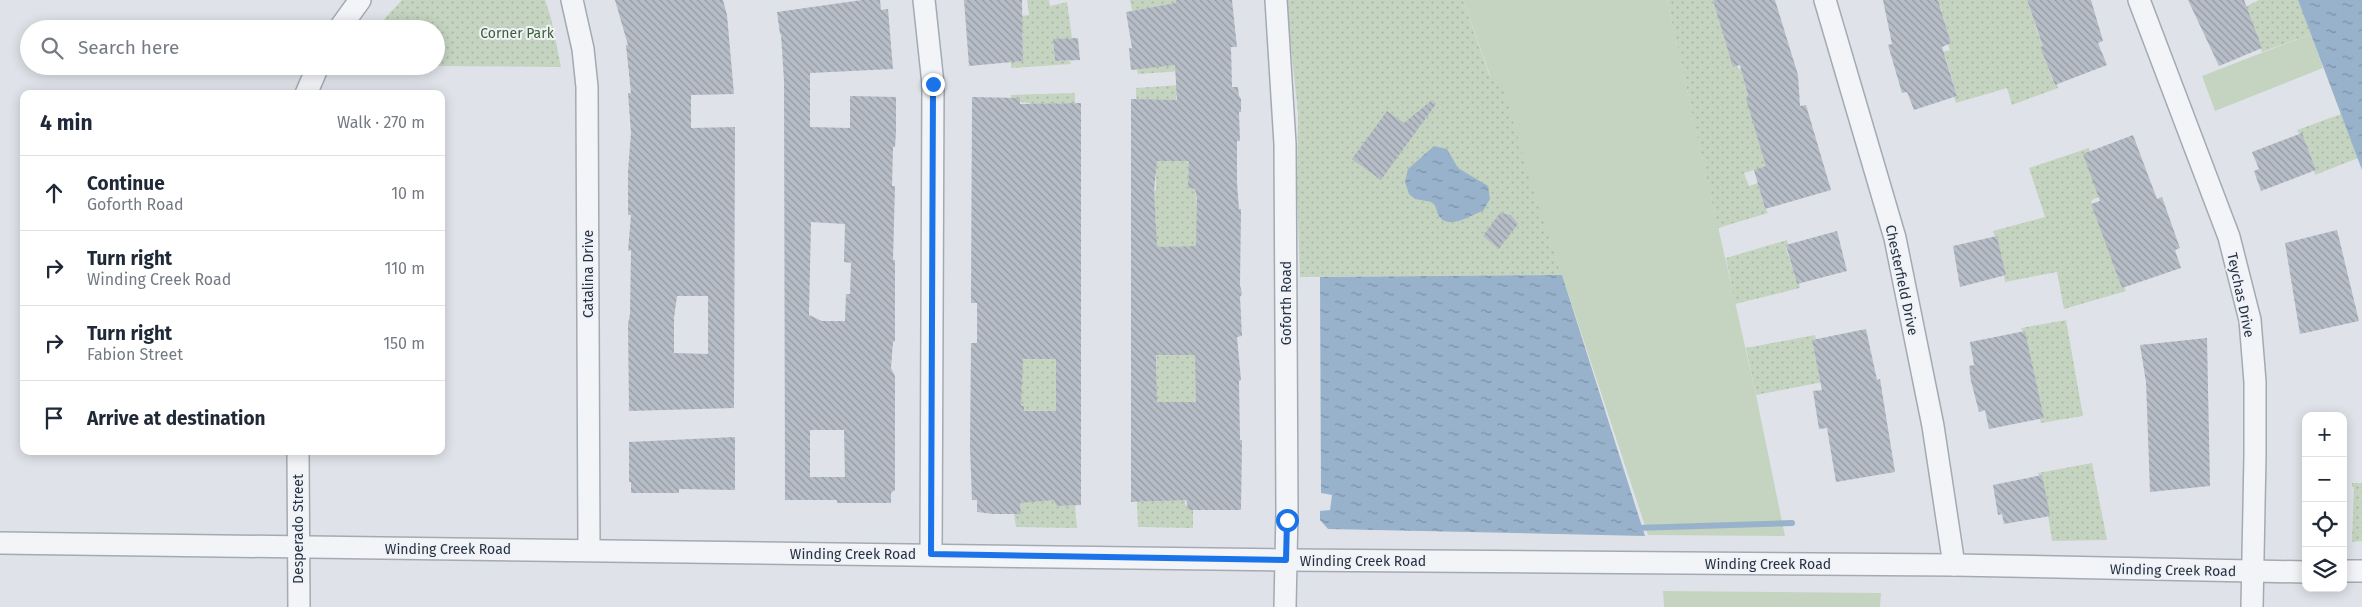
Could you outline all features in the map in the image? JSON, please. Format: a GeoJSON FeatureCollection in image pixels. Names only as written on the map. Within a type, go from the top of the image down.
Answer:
{"type":"FeatureCollection","features":[{"type":"Feature","properties":{"kind":"street"},"geometry":{"type":"LineString","coordinates":[[346,20],[360,0]]}},
{"type":"Feature","properties":{"kind":"street","name":"Catalina Drive"},"geometry":{"type":"LineString","coordinates":[[572,0],[583,49],[587,87],[589,549]]}},
{"type":"Feature","properties":{"kind":"street"},"geometry":{"type":"LineString","coordinates":[[924,0],[933,84],[931,554]]}},
{"type":"Feature","properties":{"kind":"street","name":"Goforth Road"},"geometry":{"type":"LineString","coordinates":[[1276,0],[1285,127],[1285,607]]}},
{"type":"Feature","properties":{"kind":"street","name":"Chesterfield Drive"},"geometry":{"type":"LineString","coordinates":[[1824,0],[1895,238],[1933,426],[1954,565]]}},
{"type":"Feature","properties":{"kind":"street","name":"Teychas Drive"},"geometry":{"type":"LineString","coordinates":[[2139,0],[2229,237],[2250,320],[2255,382],[2252,607]]}},
{"type":"Feature","properties":{"kind":"street"},"geometry":{"type":"LineString","coordinates":[[308,90],[314,75]]}},
{"type":"Feature","properties":{"kind":"street","name":"Desperado Street"},"geometry":{"type":"LineString","coordinates":[[298,455],[297,548],[299,607]]}},
{"type":"Feature","properties":{"kind":"street","name":"Winding Creek Road"},"geometry":{"type":"LineString","coordinates":[[0,543],[297,548],[589,549],[1286,560],[1954,565],[2302,572]]}},
{"type":"Feature","properties":{"kind":"street"},"geometry":{"type":"LineString","coordinates":[[2347,571],[2362,571]]}},
{"type":"Feature","properties":{"kind":"green space","name":"Corner Park"},"geometry":{"type":"Polygon","coordinates":[[[402,0],[545,0],[551,18],[561,67],[445,66],[445,20],[383,20],[402,0]]]}},
{"type":"Feature","properties":{"kind":"green space"},"geometry":{"type":"Polygon","coordinates":[[[1027,0],[1049,0],[1050,6],[1067,2],[1072,38],[1053,40],[1055,61],[1070,61],[1071,64],[1011,68],[1011,62],[1023,61],[1023,32],[1015,32],[987,20],[1029,15],[1027,0]]]}},
{"type":"Feature","properties":{"kind":"green space"},"geometry":{"type":"Polygon","coordinates":[[[1130,0],[1176,0],[1211,69],[1138,74],[1137,69],[1151,8],[1132,11],[1130,0]]]}},
{"type":"Feature","properties":{"kind":"green space"},"geometry":{"type":"Polygon","coordinates":[[[1286,0],[1463,0],[1489,74],[1496,85],[1503,87],[1534,193],[1562,275],[1300,277],[1297,191],[1298,114],[1286,0]]]}},
{"type":"Feature","properties":{"kind":"green space"},"geometry":{"type":"Polygon","coordinates":[[[1463,0],[1667,0],[1756,395],[1785,536],[1648,535],[1562,275],[1463,0]]]}},
{"type":"Feature","properties":{"kind":"green space"},"geometry":{"type":"Polygon","coordinates":[[[1667,0],[1713,0],[1738,69],[1743,68],[1769,166],[1744,173],[1749,186],[1758,183],[1763,204],[1768,213],[1718,228],[1667,0]]]}},
{"type":"Feature","properties":{"kind":"green space"},"geometry":{"type":"Polygon","coordinates":[[[1935,0],[2027,0],[2039,36],[2047,40],[2041,42],[2043,46],[2040,47],[2054,84],[2057,84],[2058,88],[2012,105],[2007,88],[1956,103],[1954,97],[1957,96],[1946,58],[1942,52],[1950,50],[1948,44],[1951,43],[1940,5],[1935,0]]]}},
{"type":"Feature","properties":{"kind":"green space"},"geometry":{"type":"Polygon","coordinates":[[[2259,0],[2298,0],[2311,34],[2262,52],[2248,11],[2243,8],[2259,0]]]}},
{"type":"Feature","properties":{"kind":"green space"},"geometry":{"type":"Polygon","coordinates":[[[2311,34],[2323,68],[2215,111],[2202,76],[2311,34]]]}},
{"type":"Feature","properties":{"kind":"green space"},"geometry":{"type":"Polygon","coordinates":[[[1224,82],[1176,96],[1178,121],[1227,160],[1188,188],[1195,189],[1196,200],[1218,200],[1196,247],[1177,246],[1177,355],[1228,354],[1232,401],[1183,402],[1185,504],[1193,510],[1193,528],[1138,527],[1137,502],[1157,501],[1156,217],[1138,216],[1138,191],[1156,190],[1156,170],[1138,170],[1136,88],[1224,82]]]}},
{"type":"Feature","properties":{"kind":"green space"},"geometry":{"type":"Polygon","coordinates":[[[1075,93],[1075,103],[1056,103],[1057,506],[1075,505],[1077,528],[1016,527],[1014,514],[1021,514],[1020,503],[1028,502],[1027,411],[1024,411],[1024,406],[991,406],[991,363],[1026,359],[1030,103],[1020,102],[1020,98],[1011,98],[1011,95],[1075,93]]]}},
{"type":"Feature","properties":{"kind":"green space"},"geometry":{"type":"Polygon","coordinates":[[[2341,114],[2358,158],[2315,175],[2314,171],[2316,170],[2302,133],[2299,134],[2297,130],[2341,114]]]}},
{"type":"Feature","properties":{"kind":"green space"},"geometry":{"type":"Polygon","coordinates":[[[2089,148],[2101,196],[2092,200],[2091,204],[2122,287],[2126,291],[2064,309],[2057,272],[2005,282],[2004,276],[2006,275],[1997,236],[1995,237],[1993,231],[2045,217],[2029,168],[2089,148]]]}},
{"type":"Feature","properties":{"kind":"green space"},"geometry":{"type":"Polygon","coordinates":[[[1787,240],[1786,248],[1797,284],[1799,283],[1800,288],[1735,304],[1726,258],[1787,240]]]}},
{"type":"Feature","properties":{"kind":"green space"},"geometry":{"type":"Polygon","coordinates":[[[2066,320],[2083,416],[2041,423],[2040,419],[2044,418],[2025,332],[2021,328],[2066,320]]]}},
{"type":"Feature","properties":{"kind":"green space"},"geometry":{"type":"Polygon","coordinates":[[[1815,335],[1816,339],[1812,340],[1820,379],[1823,382],[1756,395],[1746,348],[1815,335]]]}},
{"type":"Feature","properties":{"kind":"green space"},"geometry":{"type":"Polygon","coordinates":[[[2092,463],[2107,540],[2052,541],[2042,475],[2039,476],[2038,473],[2092,463]]]}},
{"type":"Feature","properties":{"kind":"green space"},"geometry":{"type":"Polygon","coordinates":[[[2352,483],[2362,483],[2362,541],[2352,542],[2354,487],[2352,487],[2352,483]]]}},
{"type":"Feature","properties":{"kind":"green space"},"geometry":{"type":"Polygon","coordinates":[[[1663,591],[1881,593],[1880,607],[1664,607],[1663,591]]]}},
{"type":"Feature","properties":{"kind":"water"},"geometry":{"type":"Polygon","coordinates":[[[2298,0],[2362,0],[2362,170],[2298,0]]]}},
{"type":"Feature","properties":{"kind":"water"},"geometry":{"type":"Polygon","coordinates":[[[1434,146],[1447,149],[1458,168],[1488,186],[1490,199],[1483,211],[1461,220],[1449,222],[1439,216],[1432,202],[1415,199],[1409,194],[1405,182],[1408,169],[1434,146]]]}},
{"type":"Feature","properties":{"kind":"water"},"geometry":{"type":"Polygon","coordinates":[[[1562,275],[1645,536],[1328,529],[1320,520],[1320,511],[1330,510],[1332,495],[1321,493],[1320,277],[1562,275]]]}},
{"type":"Feature","properties":{"kind":"building"},"geometry":{"type":"Polygon","coordinates":[[[615,0],[723,0],[727,15],[734,94],[691,95],[691,128],[735,127],[734,408],[629,411],[628,324],[630,314],[631,250],[628,251],[631,215],[628,215],[628,171],[631,133],[628,93],[631,93],[626,45],[628,45],[615,0]],[[677,296],[674,318],[674,353],[708,354],[708,296],[677,296]]]}},
{"type":"Feature","properties":{"kind":"building"},"geometry":{"type":"Polygon","coordinates":[[[862,0],[880,0],[881,10],[888,9],[893,69],[810,73],[810,127],[850,128],[850,96],[896,97],[896,132],[895,147],[893,147],[892,186],[895,186],[893,260],[895,260],[895,341],[893,342],[891,368],[895,376],[895,490],[891,493],[891,503],[837,503],[837,500],[785,500],[784,81],[781,34],[777,12],[862,0]],[[811,222],[809,315],[822,321],[845,321],[846,294],[850,294],[851,263],[844,262],[845,224],[811,222]],[[810,430],[810,477],[845,477],[844,430],[810,430]]]}},
{"type":"Feature","properties":{"kind":"building"},"geometry":{"type":"Polygon","coordinates":[[[964,0],[1022,0],[1023,61],[969,66],[964,0]]]}},
{"type":"Feature","properties":{"kind":"building"},"geometry":{"type":"Polygon","coordinates":[[[1176,0],[1232,0],[1237,47],[1231,47],[1232,87],[1238,87],[1241,99],[1241,112],[1239,112],[1240,141],[1237,141],[1237,183],[1239,209],[1241,209],[1240,285],[1242,294],[1240,297],[1242,336],[1237,337],[1241,380],[1239,381],[1240,440],[1242,440],[1241,510],[1189,510],[1186,500],[1131,502],[1131,99],[1177,100],[1175,65],[1131,70],[1129,48],[1132,48],[1126,12],[1176,3],[1176,0]],[[1157,161],[1154,191],[1157,247],[1196,246],[1197,200],[1195,189],[1188,188],[1189,161],[1157,161]],[[1156,355],[1157,402],[1196,402],[1195,355],[1156,355]]]}},
{"type":"Feature","properties":{"kind":"building"},"geometry":{"type":"Polygon","coordinates":[[[1713,0],[1775,0],[1798,75],[1800,106],[1806,105],[1831,190],[1765,209],[1754,170],[1766,166],[1746,99],[1748,95],[1740,65],[1733,67],[1713,0]]]}},
{"type":"Feature","properties":{"kind":"building"},"geometry":{"type":"Polygon","coordinates":[[[1883,0],[1938,0],[1951,43],[1942,47],[1957,96],[1914,110],[1907,92],[1902,93],[1888,45],[1892,44],[1883,0]]]}},
{"type":"Feature","properties":{"kind":"building"},"geometry":{"type":"Polygon","coordinates":[[[2027,0],[2091,0],[2103,41],[2098,43],[2107,65],[2055,85],[2040,47],[2043,46],[2027,0]]]}},
{"type":"Feature","properties":{"kind":"building"},"geometry":{"type":"Polygon","coordinates":[[[2188,0],[2244,0],[2262,48],[2219,66],[2188,0]]]}},
{"type":"Feature","properties":{"kind":"building"},"geometry":{"type":"Polygon","coordinates":[[[1078,38],[1080,60],[1055,61],[1053,39],[1078,38]]]}},
{"type":"Feature","properties":{"kind":"building"},"geometry":{"type":"Polygon","coordinates":[[[972,97],[1020,98],[1020,104],[1081,103],[1081,505],[1057,506],[1054,500],[1020,503],[1021,514],[977,512],[977,500],[972,500],[970,448],[971,343],[977,343],[977,303],[971,303],[972,97]],[[1023,359],[1021,406],[1024,406],[1024,411],[1056,411],[1056,359],[1023,359]]]}},
{"type":"Feature","properties":{"kind":"building"},"geometry":{"type":"Polygon","coordinates":[[[1432,100],[1436,104],[1381,180],[1352,159],[1387,111],[1404,123],[1432,100]]]}},
{"type":"Feature","properties":{"kind":"building"},"geometry":{"type":"Polygon","coordinates":[[[2302,133],[2316,170],[2261,191],[2254,171],[2259,169],[2252,152],[2302,133]]]}},
{"type":"Feature","properties":{"kind":"building"},"geometry":{"type":"Polygon","coordinates":[[[2133,135],[2157,199],[2162,197],[2180,248],[2175,250],[2181,268],[2122,288],[2091,204],[2100,201],[2083,154],[2133,135]]]}},
{"type":"Feature","properties":{"kind":"building"},"geometry":{"type":"Polygon","coordinates":[[[1500,213],[1511,215],[1518,224],[1499,249],[1483,236],[1500,213]]]}},
{"type":"Feature","properties":{"kind":"building"},"geometry":{"type":"Polygon","coordinates":[[[2337,230],[2359,321],[2300,334],[2285,243],[2337,230]]]}},
{"type":"Feature","properties":{"kind":"building"},"geometry":{"type":"Polygon","coordinates":[[[1837,231],[1847,271],[1797,284],[1786,245],[1837,231]]]}},
{"type":"Feature","properties":{"kind":"building"},"geometry":{"type":"Polygon","coordinates":[[[1997,236],[2006,275],[1960,287],[1953,246],[1997,236]]]}},
{"type":"Feature","properties":{"kind":"building"},"geometry":{"type":"Polygon","coordinates":[[[1866,329],[1877,380],[1880,379],[1895,472],[1836,482],[1827,428],[1819,429],[1813,391],[1822,390],[1812,340],[1866,329]]]}},
{"type":"Feature","properties":{"kind":"building"},"geometry":{"type":"Polygon","coordinates":[[[2025,331],[2044,418],[1989,429],[1985,410],[1979,412],[1971,381],[1969,366],[1974,365],[1970,342],[2025,331]]]}},
{"type":"Feature","properties":{"kind":"building"},"geometry":{"type":"Polygon","coordinates":[[[2207,338],[2210,486],[2150,492],[2146,382],[2140,345],[2207,338]]]}},
{"type":"Feature","properties":{"kind":"building"},"geometry":{"type":"Polygon","coordinates":[[[735,437],[735,490],[679,489],[679,493],[631,493],[631,482],[629,482],[629,442],[735,437]]]}},
{"type":"Feature","properties":{"kind":"building"},"geometry":{"type":"Polygon","coordinates":[[[2042,475],[2050,516],[2004,524],[2002,514],[1998,515],[1993,485],[2042,475]]]}},
{"type":"Feature","properties":{"kind":"waterway"},"geometry":{"type":"LineString","coordinates":[[1635,528],[1792,523]]}},
{"type":"Feature","properties":{"kind":"route"},"geometry":{"type":"LineString","coordinates":[[933,84],[931,554],[1286,560],[1287,520]]}}]}
